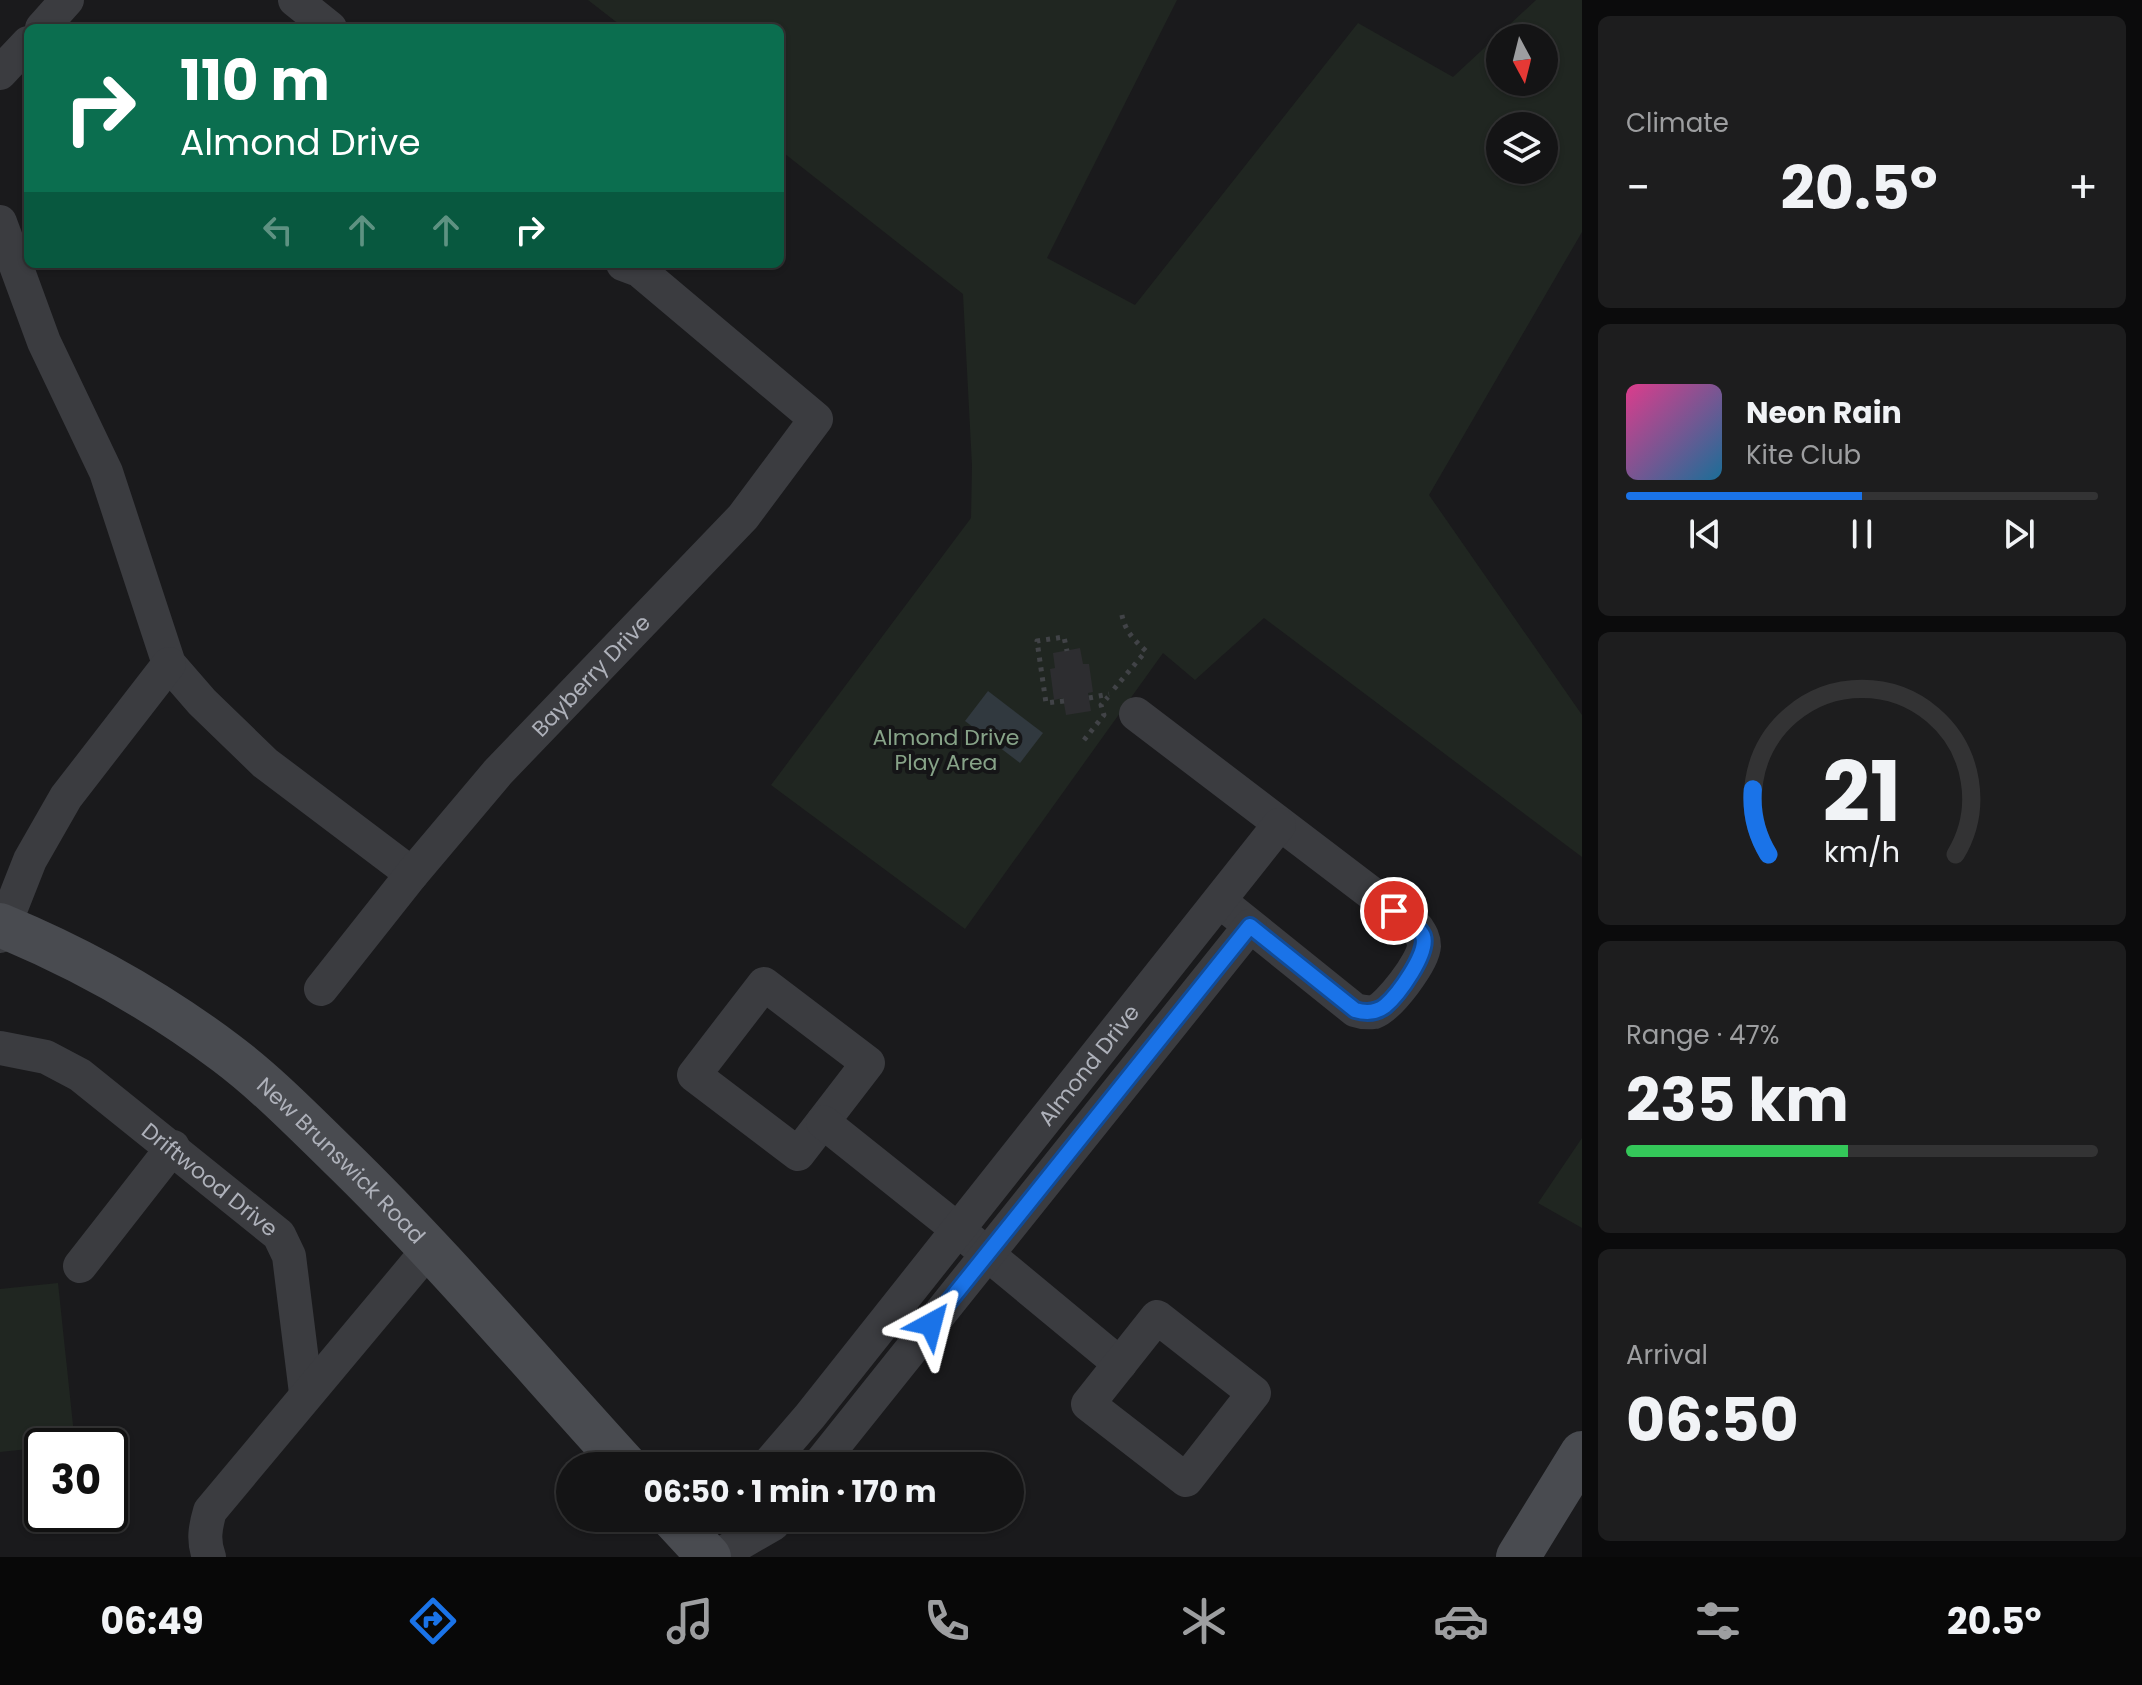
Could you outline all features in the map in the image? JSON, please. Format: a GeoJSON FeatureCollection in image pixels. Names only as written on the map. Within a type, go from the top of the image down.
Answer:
{"type":"FeatureCollection","features":[{"type":"Feature","properties":{"kind":"street"},"geometry":{"type":"LineString","coordinates":[[46,24],[67,0]]}},
{"type":"Feature","properties":{"kind":"street"},"geometry":{"type":"LineString","coordinates":[[295,0],[325,24]]}},
{"type":"Feature","properties":{"kind":"street"},"geometry":{"type":"LineString","coordinates":[[0,73],[24,47]]}},
{"type":"Feature","properties":{"kind":"street"},"geometry":{"type":"LineString","coordinates":[[0,222],[44,342],[106,472],[169,664],[202,702],[265,763],[412,874],[321,989]]}},
{"type":"Feature","properties":{"kind":"street","name":"Bayberry Drive"},"geometry":{"type":"LineString","coordinates":[[412,874],[498,772],[743,517],[816,419],[634,268]]}},
{"type":"Feature","properties":{"kind":"street"},"geometry":{"type":"LineString","coordinates":[[1,929],[30,860],[66,797],[169,664]]}},
{"type":"Feature","properties":{"kind":"street"},"geometry":{"type":"LineString","coordinates":[[1136,714],[1417,928],[1423,937],[1421,960],[1385,1006],[1363,1013],[1355,1010],[1217,900]]}},
{"type":"Feature","properties":{"kind":"street","name":"Almond Drive"},"geometry":{"type":"LineString","coordinates":[[779,1452],[1279,825]]}},
{"type":"Feature","properties":{"kind":"street","name":"Almond Drive"},"geometry":{"type":"LineString","coordinates":[[829,1452],[1250,926]]}},
{"type":"Feature","properties":{"kind":"street","name":"New Brunswick Road"},"geometry":{"type":"LineString","coordinates":[[1,929],[53,947],[157,1005],[229,1054],[382,1198],[613,1452]]}},
{"type":"Feature","properties":{"kind":"street"},"geometry":{"type":"LineString","coordinates":[[764,984],[868,1063],[823,1122],[798,1154],[694,1075],[764,984]]}},
{"type":"Feature","properties":{"kind":"street","name":"Driftwood Drive"},"geometry":{"type":"LineString","coordinates":[[0,1048],[46,1057],[64,1065],[173,1147],[262,1220],[285,1244],[306,1393]]}},
{"type":"Feature","properties":{"kind":"street"},"geometry":{"type":"LineString","coordinates":[[823,1122],[1120,1364]]}},
{"type":"Feature","properties":{"kind":"street"},"geometry":{"type":"LineString","coordinates":[[80,1266],[173,1147]]}},
{"type":"Feature","properties":{"kind":"street"},"geometry":{"type":"LineString","coordinates":[[209,1557],[205,1547],[205,1529],[210,1511],[429,1249]]}},
{"type":"Feature","properties":{"kind":"street"},"geometry":{"type":"LineString","coordinates":[[1157,1317],[1254,1393],[1186,1480],[1088,1404],[1120,1364],[1157,1317]]}},
{"type":"Feature","properties":{"kind":"street"},"geometry":{"type":"LineString","coordinates":[[1518,1557],[1582,1453]]}},
{"type":"Feature","properties":{"kind":"street"},"geometry":{"type":"LineString","coordinates":[[687,1532],[712,1557]]}},
{"type":"Feature","properties":{"kind":"street"},"geometry":{"type":"LineString","coordinates":[[712,1557],[724,1532]]}},
{"type":"Feature","properties":{"kind":"street"},"geometry":{"type":"LineString","coordinates":[[712,1557],[758,1532]]}},
{"type":"Feature","properties":{"kind":"path"},"geometry":{"type":"LineString","coordinates":[[1084,740],[1104,715],[1101,705],[1146,651],[1129,635],[1121,610]]}},
{"type":"Feature","properties":{"kind":"path"},"geometry":{"type":"LineString","coordinates":[[1064,701],[1046,703],[1037,641],[1064,637],[1067,651]]}},
{"type":"Feature","properties":{"kind":"green space","name":"Almond Drive Play Area"},"geometry":{"type":"Polygon","coordinates":[[[588,0],[1177,0],[1047,258],[1135,305],[1358,23],[1453,77],[1486,46],[1486,96],[1558,96],[1558,24],[1510,24],[1536,0],[1582,0],[1582,232],[1429,495],[1582,715],[1582,857],[1264,618],[1195,680],[1163,653],[965,929],[771,785],[971,518],[972,465],[963,294],[784,153],[784,24],[619,24],[588,0]]]}},
{"type":"Feature","properties":{"kind":"green space"},"geometry":{"type":"Polygon","coordinates":[[[1582,1138],[1582,1228],[1538,1203],[1582,1138]]]}},
{"type":"Feature","properties":{"kind":"green space"},"geometry":{"type":"Polygon","coordinates":[[[58,1283],[73,1428],[24,1428],[24,1449],[0,1452],[0,1289],[58,1283]]]}},
{"type":"Feature","properties":{"kind":"shaded area"},"geometry":{"type":"Polygon","coordinates":[[[988,691],[1043,733],[1020,763],[965,721],[988,691]]]}},
{"type":"Feature","properties":{"kind":"building"},"geometry":{"type":"Polygon","coordinates":[[[1080,648],[1083,664],[1089,664],[1093,692],[1088,693],[1091,711],[1066,715],[1063,698],[1054,700],[1050,669],[1055,668],[1053,653],[1080,648]]]}},
{"type":"Feature","properties":{"kind":"route"},"geometry":{"type":"LineString","coordinates":[[931,1324],[1250,926],[1355,1010],[1374,1012],[1385,1006],[1421,960],[1424,948],[1423,937],[1417,928],[1394,911]]}}]}
